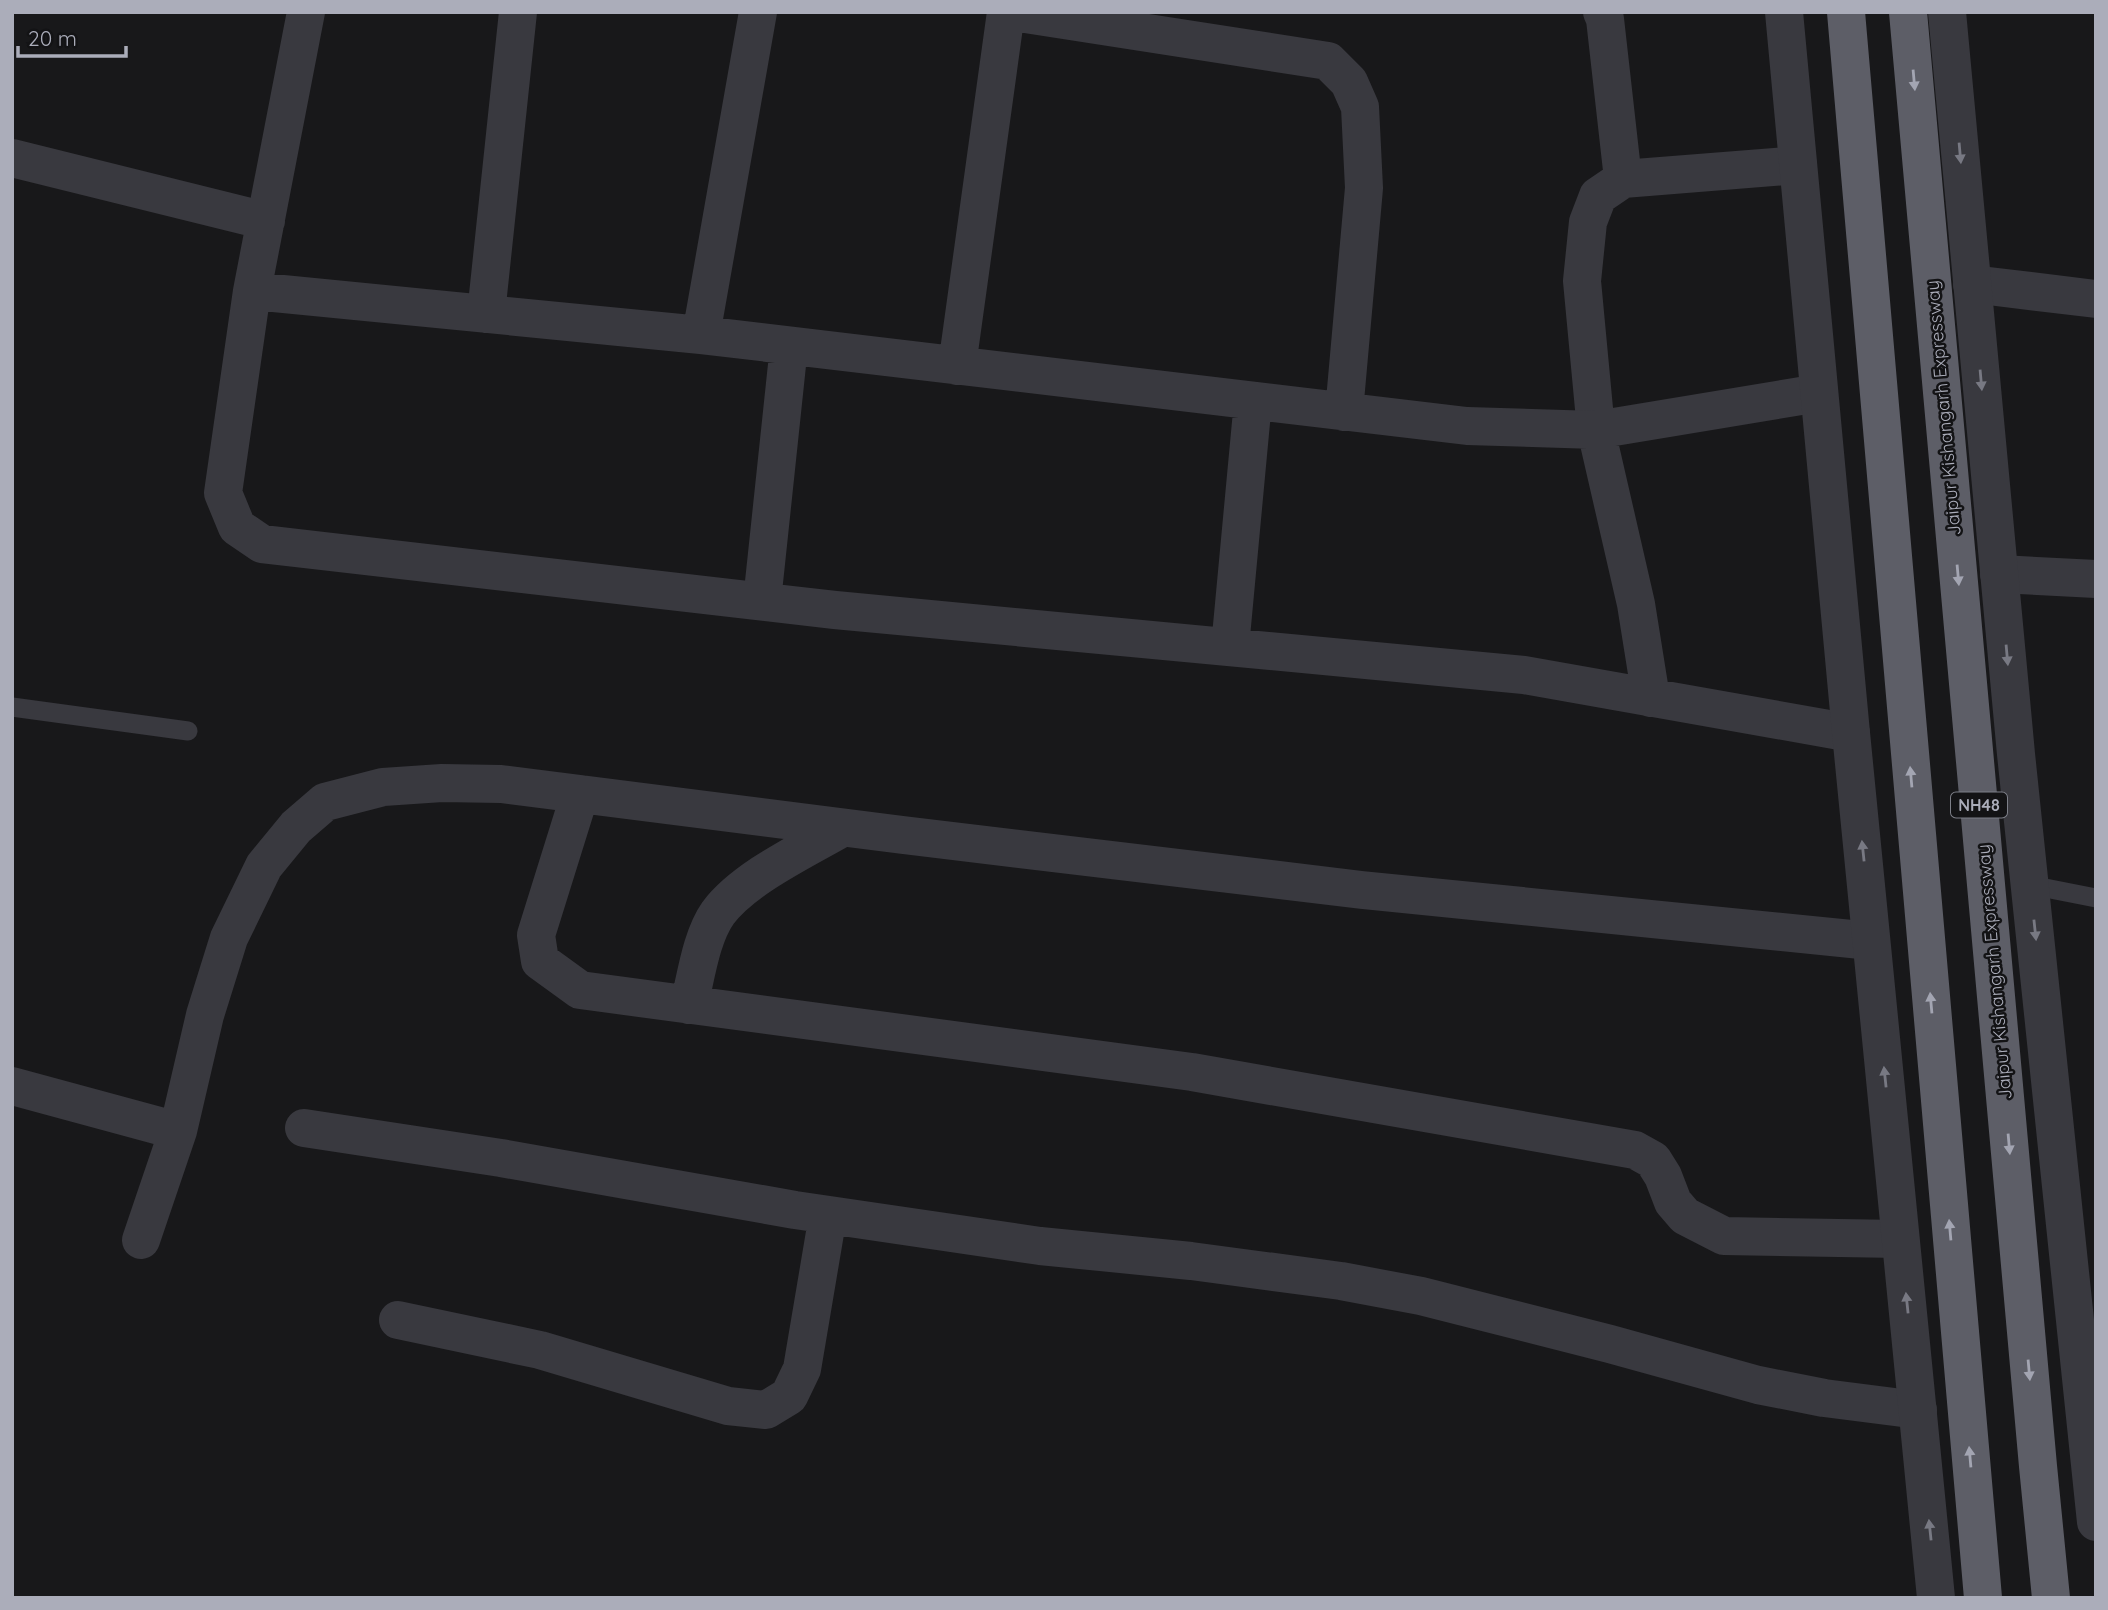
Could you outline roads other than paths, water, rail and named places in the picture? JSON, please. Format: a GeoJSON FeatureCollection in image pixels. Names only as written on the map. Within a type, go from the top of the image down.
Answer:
{"type":"FeatureCollection","features":[{"type":"Feature","properties":{"kind":"highway"},"geometry":{"type":"LineString","coordinates":[[1846,12],[1983,1598]]}},
{"type":"Feature","properties":{"kind":"highway","name":"Jaipur Kishangarh Expressway"},"geometry":{"type":"LineString","coordinates":[[1908,12],[2052,1598]]}},
{"type":"Feature","properties":{"kind":"street"},"geometry":{"type":"LineString","coordinates":[[306,12],[252,291],[223,494],[237,527],[262,544],[762,601],[1524,675],[1851,733]]}},
{"type":"Feature","properties":{"kind":"street"},"geometry":{"type":"LineString","coordinates":[[486,314],[519,12]]}},
{"type":"Feature","properties":{"kind":"street"},"geometry":{"type":"LineString","coordinates":[[701,335],[758,12]]}},
{"type":"Feature","properties":{"kind":"street"},"geometry":{"type":"LineString","coordinates":[[957,366],[1006,12]]}},
{"type":"Feature","properties":{"kind":"street"},"geometry":{"type":"LineString","coordinates":[[1012,12],[1328,61],[1349,82],[1360,107],[1364,188],[1344,412]]}},
{"type":"Feature","properties":{"kind":"street"},"geometry":{"type":"LineString","coordinates":[[1602,12],[1605,19],[1623,179]]}},
{"type":"Feature","properties":{"kind":"street"},"geometry":{"type":"LineString","coordinates":[[1784,12],[1936,1598]]}},
{"type":"Feature","properties":{"kind":"street"},"geometry":{"type":"LineString","coordinates":[[1947,12],[1999,573],[2096,1522]]}},
{"type":"Feature","properties":{"kind":"street"},"geometry":{"type":"LineString","coordinates":[[12,158],[266,221]]}},
{"type":"Feature","properties":{"kind":"street"},"geometry":{"type":"LineString","coordinates":[[1651,698],[1636,604],[1596,430],[1582,281],[1588,222],[1598,196],[1623,179],[1798,165]]}},
{"type":"Feature","properties":{"kind":"street"},"geometry":{"type":"LineString","coordinates":[[1972,284],[2096,299]]}},
{"type":"Feature","properties":{"kind":"street"},"geometry":{"type":"LineString","coordinates":[[252,291],[701,335],[1467,426],[1596,430],[1819,393]]}},
{"type":"Feature","properties":{"kind":"street"},"geometry":{"type":"LineString","coordinates":[[762,601],[789,346]]}},
{"type":"Feature","properties":{"kind":"street"},"geometry":{"type":"LineString","coordinates":[[1230,647],[1253,401]]}},
{"type":"Feature","properties":{"kind":"street"},"geometry":{"type":"LineString","coordinates":[[1999,573],[2096,579]]}},
{"type":"Feature","properties":{"kind":"street"},"geometry":{"type":"LineString","coordinates":[[141,1240],[178,1132],[205,1015],[229,938],[264,866],[296,827],[325,802],[383,787],[442,783],[501,784],[1362,890],[1871,941]]}},
{"type":"Feature","properties":{"kind":"street"},"geometry":{"type":"LineString","coordinates":[[580,794],[536,935],[540,961],[580,990],[1192,1072],[1635,1150],[1653,1160],[1663,1176],[1673,1202],[1685,1216],[1724,1236],[1900,1239]]}},
{"type":"Feature","properties":{"kind":"street"},"geometry":{"type":"LineString","coordinates":[[689,1005],[702,948],[718,914],[745,886],[842,828]]}},
{"type":"Feature","properties":{"kind":"street"},"geometry":{"type":"LineString","coordinates":[[12,1086],[178,1132]]}},
{"type":"Feature","properties":{"kind":"street"},"geometry":{"type":"LineString","coordinates":[[304,1128],[501,1158],[828,1215],[1040,1246],[1191,1261],[1340,1281],[1434,1300],[1610,1344],[1758,1385],[1824,1398],[1918,1410]]}},
{"type":"Feature","properties":{"kind":"street"},"geometry":{"type":"LineString","coordinates":[[398,1320],[540,1350],[728,1406],[766,1410],[789,1396],[802,1369],[828,1215]]}},
{"type":"Feature","properties":{"kind":"lane"},"geometry":{"type":"LineString","coordinates":[[12,706],[188,730]]}},
{"type":"Feature","properties":{"kind":"lane"},"geometry":{"type":"LineString","coordinates":[[2030,885],[2096,898]]}}]}
